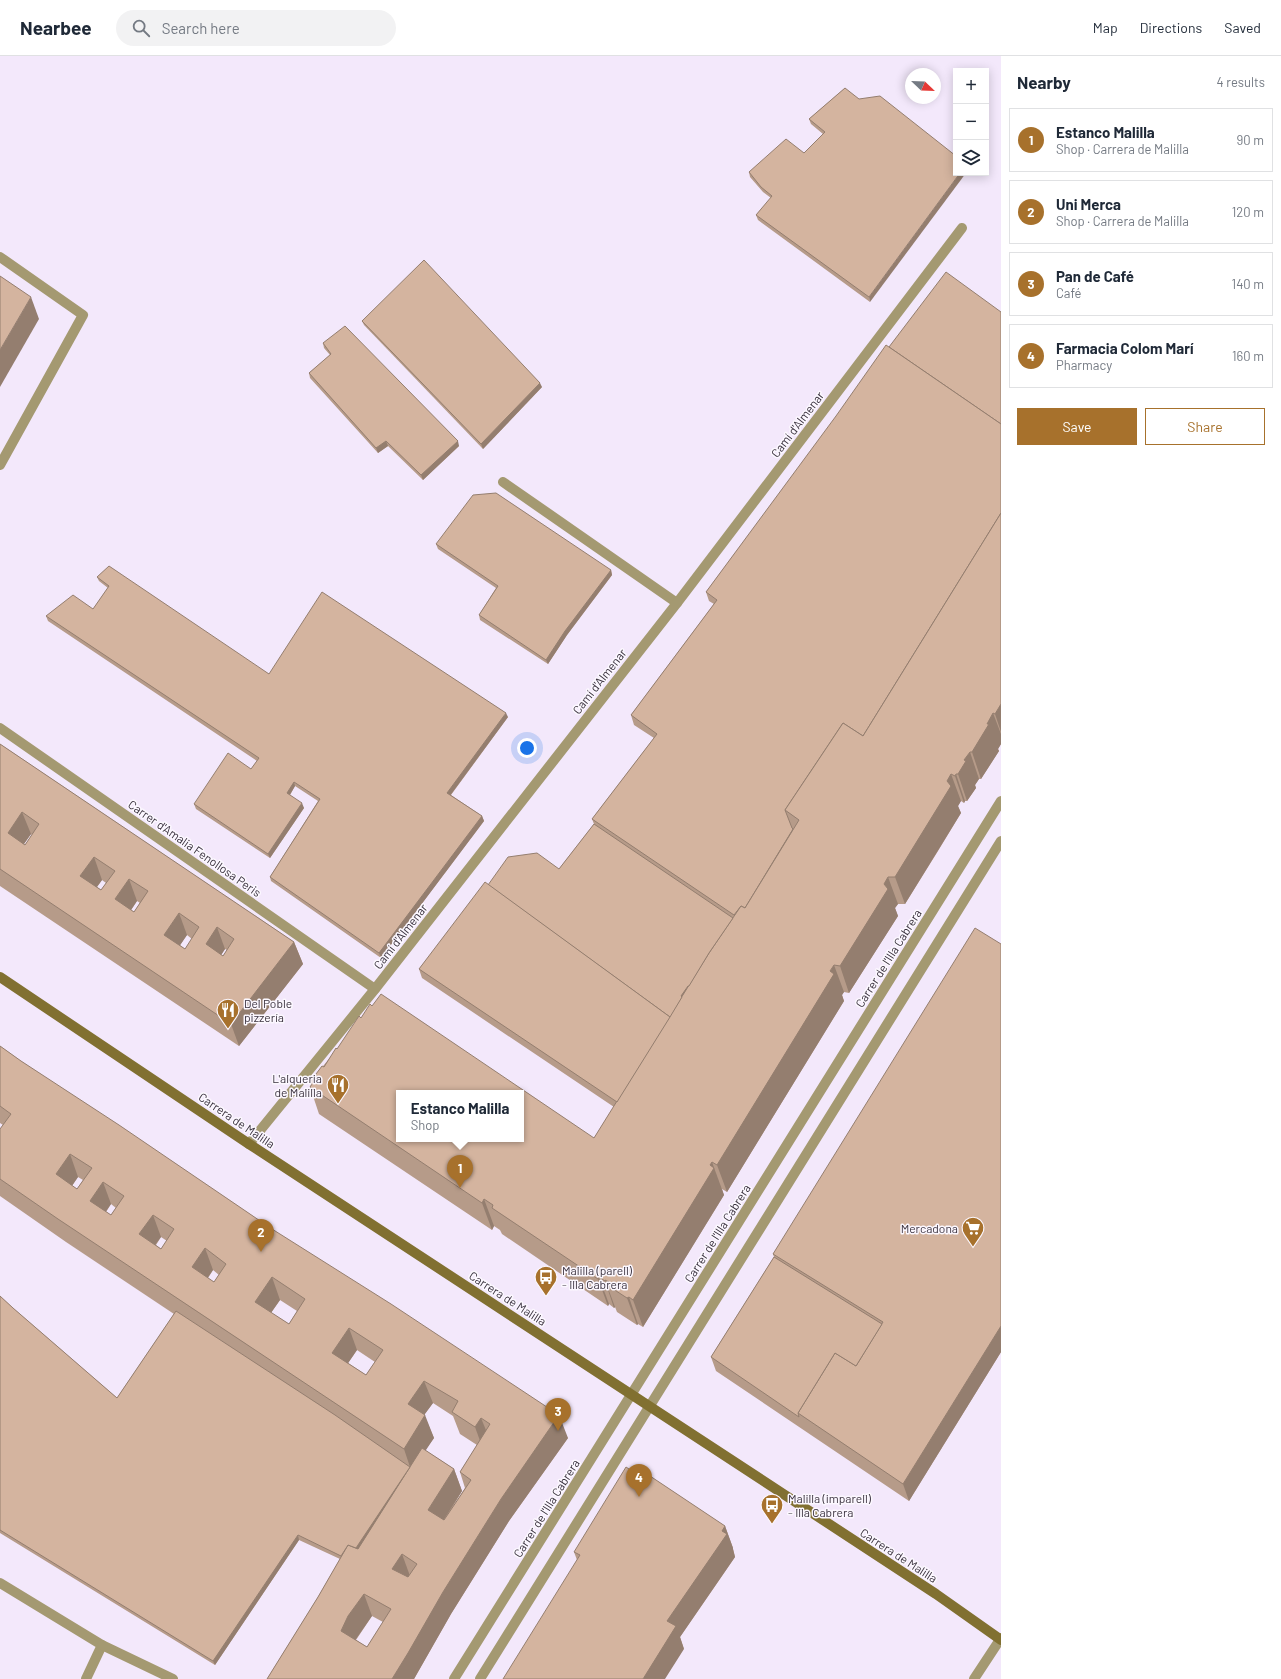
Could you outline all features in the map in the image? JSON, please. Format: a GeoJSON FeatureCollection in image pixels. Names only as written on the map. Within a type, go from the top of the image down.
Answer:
{"type":"FeatureCollection","features":[{"type":"Feature","properties":{"kind":"street","name":"Camí d'Almenar"},"geometry":{"type":"LineString","coordinates":[[249,1144],[375,989],[677,603],[962,228]]}},
{"type":"Feature","properties":{"kind":"street"},"geometry":{"type":"LineString","coordinates":[[0,257],[82,315],[0,465]]}},
{"type":"Feature","properties":{"kind":"street"},"geometry":{"type":"LineString","coordinates":[[503,482],[677,603]]}},
{"type":"Feature","properties":{"kind":"street","name":"Carrer d'Amalia Fenollosa Peris"},"geometry":{"type":"LineString","coordinates":[[0,728],[375,989]]}},
{"type":"Feature","properties":{"kind":"street","name":"Carrer de l'Illa Cabrera"},"geometry":{"type":"LineString","coordinates":[[454,1679],[1001,801]]}},
{"type":"Feature","properties":{"kind":"street"},"geometry":{"type":"LineString","coordinates":[[480,1679],[1001,841]]}},
{"type":"Feature","properties":{"kind":"street","name":"Carrera de Malilla"},"geometry":{"type":"LineString","coordinates":[[0,977],[249,1144],[936,1594],[1001,1639]]}},
{"type":"Feature","properties":{"kind":"street"},"geometry":{"type":"LineString","coordinates":[[0,1583],[102,1645],[172,1679]]}},
{"type":"Feature","properties":{"kind":"street"},"geometry":{"type":"LineString","coordinates":[[974,1679],[1001,1639]]}},
{"type":"Feature","properties":{"kind":"street"},"geometry":{"type":"LineString","coordinates":[[86,1679],[102,1645]]}},
{"type":"Feature","properties":{"kind":"building"},"geometry":{"type":"Polygon","coordinates":[[[845,88],[859,99],[880,96],[953,154],[953,176],[958,176],[869,297],[756,215],[772,196],[761,187],[749,172],[786,139],[804,153],[825,132],[809,119],[845,88]]]}},
{"type":"Feature","properties":{"kind":"building"},"geometry":{"type":"Polygon","coordinates":[[[424,260],[540,383],[481,444],[362,321],[424,260]]]}},
{"type":"Feature","properties":{"kind":"building"},"geometry":{"type":"Polygon","coordinates":[[[946,272],[1001,312],[1001,424],[889,347],[946,272]]]}},
{"type":"Feature","properties":{"kind":"building"},"geometry":{"type":"Polygon","coordinates":[[[0,276],[31,297],[0,350],[0,276]]]}},
{"type":"Feature","properties":{"kind":"building"},"geometry":{"type":"Polygon","coordinates":[[[345,326],[458,441],[421,475],[386,441],[376,448],[309,373],[331,354],[323,343],[345,326]]]}},
{"type":"Feature","properties":{"kind":"building"},"geometry":{"type":"Polygon","coordinates":[[[886,345],[1001,424],[1001,513],[863,736],[843,723],[785,810],[793,829],[745,908],[741,906],[734,915],[592,819],[657,734],[631,715],[717,600],[706,592],[836,416],[886,345]]]}},
{"type":"Feature","properties":{"kind":"building"},"geometry":{"type":"Polygon","coordinates":[[[496,493],[611,570],[565,631],[546,660],[479,615],[498,586],[436,544],[473,495],[496,493]]]}},
{"type":"Feature","properties":{"kind":"building"},"geometry":{"type":"Polygon","coordinates":[[[1001,513],[1001,704],[995,714],[993,713],[987,724],[989,724],[972,752],[970,752],[964,760],[966,761],[958,774],[955,776],[951,774],[947,781],[951,786],[895,877],[888,877],[884,884],[888,889],[840,966],[834,965],[830,971],[834,974],[717,1165],[712,1162],[710,1165],[714,1168],[633,1300],[629,1297],[627,1298],[607,1285],[609,1282],[599,1277],[598,1279],[492,1208],[493,1205],[484,1199],[482,1203],[310,1087],[312,1084],[310,1082],[322,1066],[324,1067],[359,1016],[361,1018],[370,1004],[372,1006],[381,994],[523,1090],[396,1090],[396,1142],[524,1142],[524,1091],[594,1138],[709,953],[741,906],[745,908],[799,820],[785,810],[843,723],[863,736],[1001,513]]]}},
{"type":"Feature","properties":{"kind":"building"},"geometry":{"type":"Polygon","coordinates":[[[109,566],[269,674],[322,592],[506,713],[447,793],[482,816],[379,953],[270,877],[320,799],[294,782],[287,793],[302,803],[268,854],[194,804],[228,753],[251,769],[259,758],[46,616],[73,595],[93,609],[109,586],[97,577],[109,566]]]}},
{"type":"Feature","properties":{"kind":"building"},"geometry":{"type":"Polygon","coordinates":[[[0,744],[294,942],[231,1024],[0,869],[0,744]],[[22,812],[8,833],[25,845],[39,824],[22,812]],[[94,857],[80,876],[101,890],[115,871],[94,857]],[[129,879],[115,899],[134,912],[148,891],[129,879]],[[179,913],[164,935],[185,949],[199,927],[179,913]],[[217,927],[206,944],[223,956],[234,939],[217,927]]]}},
{"type":"Feature","properties":{"kind":"building"},"geometry":{"type":"Polygon","coordinates":[[[594,824],[733,918],[681,996],[682,997],[670,1017],[488,885],[508,857],[537,853],[559,869],[594,824]]]}},
{"type":"Feature","properties":{"kind":"building"},"geometry":{"type":"Polygon","coordinates":[[[485,882],[670,1017],[617,1102],[419,969],[485,882]]]}},
{"type":"Feature","properties":{"kind":"building"},"geometry":{"type":"Polygon","coordinates":[[[975,928],[1001,944],[1001,1326],[903,1484],[798,1413],[835,1353],[856,1366],[883,1322],[773,1254],[975,928]]]}},
{"type":"Feature","properties":{"kind":"building"},"geometry":{"type":"Polygon","coordinates":[[[0,1046],[272,1229],[391,1304],[559,1415],[501,1499],[443,1592],[392,1679],[267,1679],[318,1597],[348,1545],[358,1549],[422,1448],[454,1469],[428,1510],[444,1520],[471,1480],[460,1472],[490,1424],[481,1418],[475,1427],[452,1412],[458,1401],[424,1381],[408,1404],[425,1415],[404,1449],[0,1179],[0,1129],[11,1114],[0,1106],[0,1046]],[[70,1154],[56,1174],[77,1189],[92,1168],[70,1154]],[[103,1182],[90,1201],[111,1215],[124,1196],[103,1182]],[[153,1215],[139,1234],[161,1249],[174,1229],[153,1215]],[[205,1248],[192,1267],[214,1282],[226,1264],[205,1248]],[[272,1277],[255,1302],[289,1324],[305,1299],[272,1277]],[[349,1328],[332,1353],[366,1375],[383,1350],[349,1328]],[[402,1554],[392,1569],[408,1577],[417,1564],[402,1554]],[[364,1594],[348,1616],[341,1631],[367,1647],[391,1609],[364,1594]]]}},
{"type":"Feature","properties":{"kind":"building"},"geometry":{"type":"Polygon","coordinates":[[[774,1257],[882,1324],[856,1366],[835,1353],[798,1413],[799,1417],[711,1357],[774,1257]]]}},
{"type":"Feature","properties":{"kind":"building"},"geometry":{"type":"Polygon","coordinates":[[[0,1296],[117,1398],[176,1311],[335,1415],[410,1467],[356,1548],[348,1545],[341,1556],[298,1535],[213,1661],[0,1530],[0,1296]]]}},
{"type":"Feature","properties":{"kind":"building"},"geometry":{"type":"Polygon","coordinates":[[[635,1466],[725,1526],[722,1531],[727,1534],[667,1621],[676,1626],[643,1679],[503,1679],[580,1555],[574,1552],[626,1467],[632,1471],[635,1466]]]}},
{"type":"Feature","properties":{"kind":"place","name":"Del Poble pizzería"},"geometry":{"type":"Point","coordinates":[228,1030]}},
{"type":"Feature","properties":{"kind":"place","name":"L'alqueria de Malilla"},"geometry":{"type":"Point","coordinates":[338,1104]}},
{"type":"Feature","properties":{"kind":"place","name":"Estanco Malilla"},"geometry":{"type":"Point","coordinates":[460,1188]}},
{"type":"Feature","properties":{"kind":"place","name":"Mercadona"},"geometry":{"type":"Point","coordinates":[973,1248]}},
{"type":"Feature","properties":{"kind":"place","name":"Uni Merca"},"geometry":{"type":"Point","coordinates":[261,1252]}},
{"type":"Feature","properties":{"kind":"place","name":"Malilla (parell) - Illa Cabrera"},"geometry":{"type":"Point","coordinates":[546,1296]}},
{"type":"Feature","properties":{"kind":"place","name":"Pan de Café"},"geometry":{"type":"Point","coordinates":[558,1431]}},
{"type":"Feature","properties":{"kind":"place","name":"Farmacia Colom Marí"},"geometry":{"type":"Point","coordinates":[639,1497]}},
{"type":"Feature","properties":{"kind":"place","name":"Malilla (imparell) - Illa Cabrera"},"geometry":{"type":"Point","coordinates":[772,1524]}}]}
